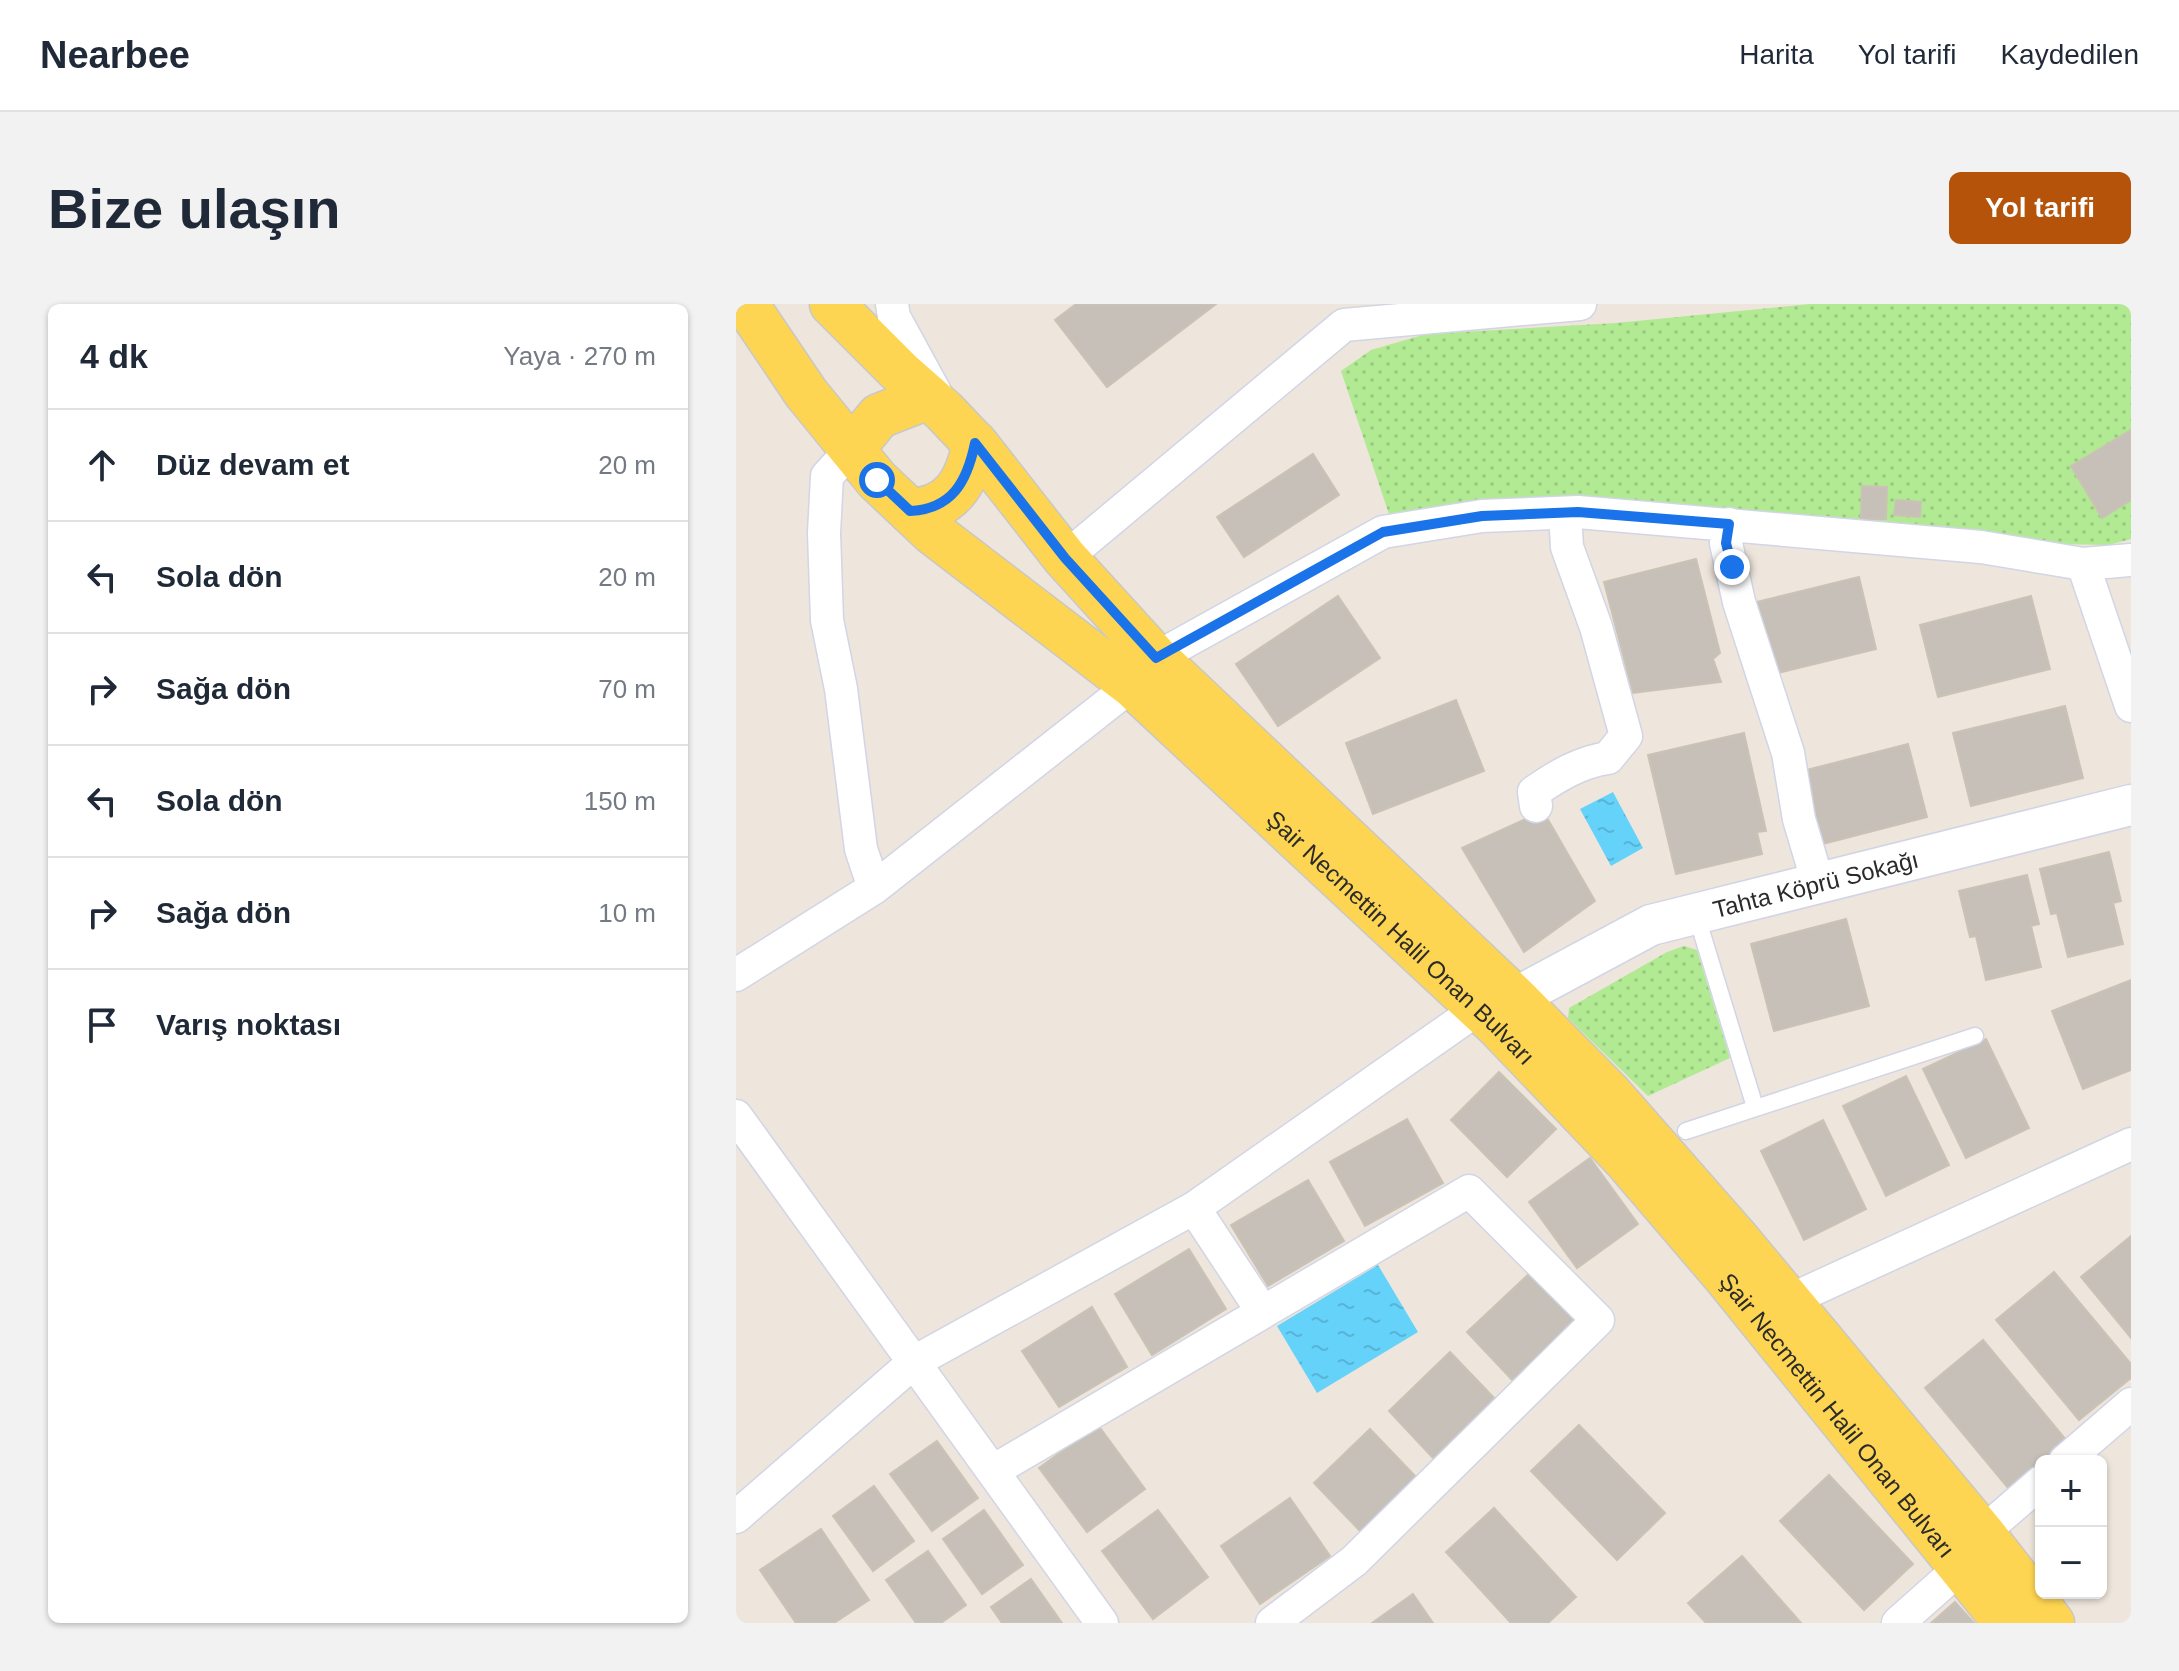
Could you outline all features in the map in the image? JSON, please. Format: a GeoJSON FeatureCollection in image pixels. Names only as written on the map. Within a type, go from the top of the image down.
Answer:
{"type":"FeatureCollection","features":[{"type":"Feature","properties":{"kind":"main road","name":"Şair Necmettin Halil Onan Bulvarı"},"geometry":{"type":"LineString","coordinates":[[746,304],[798,382],[877,480],[910,511],[943,541],[1144,672],[1497,1003],[1629,1115],[1788,1301],[1972,1550],[2006,1623]]}},
{"type":"Feature","properties":{"kind":"main road","name":"Şair Necmettin Halil Onan Bulvarı"},"geometry":{"type":"LineString","coordinates":[[832,304],[975,443],[1065,558],[1144,672]]}},
{"type":"Feature","properties":{"kind":"main road"},"geometry":{"type":"LineString","coordinates":[[852,449],[879,416],[936,404]]}},
{"type":"Feature","properties":{"kind":"main road"},"geometry":{"type":"LineString","coordinates":[[910,511],[927,510],[944,502],[959,487],[968,471],[975,443]]}},
{"type":"Feature","properties":{"kind":"main road","name":"Şair Necmettin Halil Onan Bulvarı"},"geometry":{"type":"LineString","coordinates":[[1497,1003],[1615,1148],[1972,1550],[2052,1623]]}},
{"type":"Feature","properties":{"kind":"street"},"geometry":{"type":"LineString","coordinates":[[892,304],[894,317],[936,404]]}},
{"type":"Feature","properties":{"kind":"street"},"geometry":{"type":"LineString","coordinates":[[1065,558],[1336,315],[1580,304]]}},
{"type":"Feature","properties":{"kind":"street"},"geometry":{"type":"LineString","coordinates":[[852,449],[827,476],[824,533],[827,620],[841,689],[861,849],[874,888]]}},
{"type":"Feature","properties":{"kind":"street"},"geometry":{"type":"LineString","coordinates":[[736,975],[874,888],[1144,672],[1383,532],[1482,516],[1565,513],[1981,547],[2083,564],[2131,560]]}},
{"type":"Feature","properties":{"kind":"street"},"geometry":{"type":"LineString","coordinates":[[1536,806],[1534,792],[1569,770],[1591,760],[1608,758],[1626,736],[1596,627],[1567,547],[1565,513]]}},
{"type":"Feature","properties":{"kind":"street"},"geometry":{"type":"LineString","coordinates":[[1729,524],[1726,543],[1739,602],[1788,753],[1799,819],[1818,883]]}},
{"type":"Feature","properties":{"kind":"street"},"geometry":{"type":"LineString","coordinates":[[2083,564],[2131,706]]}},
{"type":"Feature","properties":{"kind":"street","name":"Tahta Köprü Sokağı"},"geometry":{"type":"LineString","coordinates":[[1497,1003],[1651,925],[2131,805]]}},
{"type":"Feature","properties":{"kind":"street"},"geometry":{"type":"LineString","coordinates":[[736,1517],[914,1362],[1194,1208],[1497,1003]]}},
{"type":"Feature","properties":{"kind":"street"},"geometry":{"type":"LineString","coordinates":[[736,1116],[1102,1623]]}},
{"type":"Feature","properties":{"kind":"street"},"geometry":{"type":"LineString","coordinates":[[1788,1301],[2131,1144]]}},
{"type":"Feature","properties":{"kind":"street"},"geometry":{"type":"LineString","coordinates":[[993,1471],[1469,1191],[1598,1320],[1354,1561],[1286,1619]]}},
{"type":"Feature","properties":{"kind":"street"},"geometry":{"type":"LineString","coordinates":[[1194,1208],[1262,1311]]}},
{"type":"Feature","properties":{"kind":"street"},"geometry":{"type":"LineString","coordinates":[[2072,1455],[2131,1404]]}},
{"type":"Feature","properties":{"kind":"street"},"geometry":{"type":"LineString","coordinates":[[1898,1623],[2035,1488]]}},
{"type":"Feature","properties":{"kind":"lane"},"geometry":{"type":"LineString","coordinates":[[1696,914],[1755,1107]]}},
{"type":"Feature","properties":{"kind":"lane"},"geometry":{"type":"LineString","coordinates":[[1686,1131],[1975,1036]]}},
{"type":"Feature","properties":{"kind":"green space"},"geometry":{"type":"Polygon","coordinates":[[[1810,304],[2131,304],[2131,539],[2109,545],[2057,544],[1791,523],[1392,523],[1341,371],[1371,350],[1426,334],[1616,323],[1810,304]]]}},
{"type":"Feature","properties":{"kind":"green space"},"geometry":{"type":"Polygon","coordinates":[[[1684,946],[1697,950],[1730,1058],[1648,1096],[1568,1018],[1569,1008],[1667,952],[1684,946]]]}},
{"type":"Feature","properties":{"kind":"water"},"geometry":{"type":"Polygon","coordinates":[[[1613,792],[1643,848],[1611,866],[1580,809],[1613,792]]]}},
{"type":"Feature","properties":{"kind":"water"},"geometry":{"type":"Polygon","coordinates":[[[1378,1265],[1418,1332],[1317,1393],[1277,1326],[1378,1265]]]}},
{"type":"Feature","properties":{"kind":"building"},"geometry":{"type":"Polygon","coordinates":[[[1076,304],[1216,304],[1107,387],[1055,320],[1076,304]]]}},
{"type":"Feature","properties":{"kind":"building"},"geometry":{"type":"Polygon","coordinates":[[[2131,430],[2131,500],[2102,518],[2071,466],[2131,430]]]}},
{"type":"Feature","properties":{"kind":"building"},"geometry":{"type":"Polygon","coordinates":[[[1313,454],[1339,495],[1244,557],[1217,517],[1313,454]]]}},
{"type":"Feature","properties":{"kind":"building"},"geometry":{"type":"Polygon","coordinates":[[[1862,486],[1887,487],[1886,519],[1861,519],[1862,486]]]}},
{"type":"Feature","properties":{"kind":"building"},"geometry":{"type":"Polygon","coordinates":[[[1896,500],[1921,502],[1920,517],[1894,515],[1896,500]]]}},
{"type":"Feature","properties":{"kind":"building"},"geometry":{"type":"Polygon","coordinates":[[[1696,559],[1720,653],[1713,659],[1721,682],[1633,693],[1604,582],[1696,559]]]}},
{"type":"Feature","properties":{"kind":"building"},"geometry":{"type":"Polygon","coordinates":[[[1859,577],[1876,649],[1766,676],[1749,604],[1859,577]]]}},
{"type":"Feature","properties":{"kind":"building"},"geometry":{"type":"Polygon","coordinates":[[[1338,596],[1380,658],[1278,726],[1236,664],[1338,596]]]}},
{"type":"Feature","properties":{"kind":"building"},"geometry":{"type":"Polygon","coordinates":[[[2031,596],[2050,669],[1938,697],[1920,625],[2031,596]]]}},
{"type":"Feature","properties":{"kind":"building"},"geometry":{"type":"Polygon","coordinates":[[[1456,700],[1484,771],[1373,814],[1346,743],[1456,700]]]}},
{"type":"Feature","properties":{"kind":"building"},"geometry":{"type":"Polygon","coordinates":[[[2065,706],[2083,778],[1971,806],[1953,733],[2065,706]]]}},
{"type":"Feature","properties":{"kind":"building"},"geometry":{"type":"Polygon","coordinates":[[[1744,733],[1766,831],[1757,832],[1762,854],[1676,874],[1648,755],[1744,733]]]}},
{"type":"Feature","properties":{"kind":"building"},"geometry":{"type":"Polygon","coordinates":[[[1908,744],[1927,817],[1815,846],[1795,773],[1908,744]]]}},
{"type":"Feature","properties":{"kind":"building"},"geometry":{"type":"Polygon","coordinates":[[[1543,811],[1595,901],[1524,952],[1462,848],[1543,811]]]}},
{"type":"Feature","properties":{"kind":"building"},"geometry":{"type":"Polygon","coordinates":[[[2109,852],[2121,901],[2113,903],[2123,944],[2068,957],[2057,913],[2051,914],[2040,869],[2109,852]]]}},
{"type":"Feature","properties":{"kind":"building"},"geometry":{"type":"Polygon","coordinates":[[[2027,875],[2039,924],[2031,926],[2041,967],[1986,980],[1976,936],[1970,937],[1959,891],[2027,875]]]}},
{"type":"Feature","properties":{"kind":"building"},"geometry":{"type":"Polygon","coordinates":[[[1846,919],[1869,1006],[1774,1031],[1751,944],[1846,919]]]}},
{"type":"Feature","properties":{"kind":"building"},"geometry":{"type":"Polygon","coordinates":[[[2131,980],[2131,1070],[2083,1089],[2052,1011],[2131,980]]]}},
{"type":"Feature","properties":{"kind":"building"},"geometry":{"type":"Polygon","coordinates":[[[1986,1039],[2029,1128],[1966,1158],[1923,1069],[1986,1039]]]}},
{"type":"Feature","properties":{"kind":"building"},"geometry":{"type":"Polygon","coordinates":[[[1499,1072],[1556,1129],[1507,1177],[1451,1120],[1499,1072]]]}},
{"type":"Feature","properties":{"kind":"building"},"geometry":{"type":"Polygon","coordinates":[[[1906,1076],[1949,1165],[1886,1196],[1843,1106],[1906,1076]]]}},
{"type":"Feature","properties":{"kind":"building"},"geometry":{"type":"Polygon","coordinates":[[[1407,1119],[1443,1183],[1365,1226],[1330,1162],[1407,1119]]]}},
{"type":"Feature","properties":{"kind":"building"},"geometry":{"type":"Polygon","coordinates":[[[1823,1120],[1866,1209],[1804,1240],[1761,1151],[1823,1120]]]}},
{"type":"Feature","properties":{"kind":"building"},"geometry":{"type":"Polygon","coordinates":[[[1590,1158],[1638,1224],[1577,1268],[1529,1202],[1590,1158]]]}},
{"type":"Feature","properties":{"kind":"building"},"geometry":{"type":"Polygon","coordinates":[[[1308,1180],[1344,1241],[1268,1286],[1231,1225],[1308,1180]]]}},
{"type":"Feature","properties":{"kind":"building"},"geometry":{"type":"Polygon","coordinates":[[[2131,1236],[2131,1338],[2081,1277],[2131,1236]]]}},
{"type":"Feature","properties":{"kind":"building"},"geometry":{"type":"Polygon","coordinates":[[[1189,1249],[1226,1309],[1152,1355],[1115,1294],[1189,1249]]]}},
{"type":"Feature","properties":{"kind":"building"},"geometry":{"type":"Polygon","coordinates":[[[1531,1272],[1580,1324],[1516,1384],[1467,1332],[1531,1272]]]}},
{"type":"Feature","properties":{"kind":"building"},"geometry":{"type":"Polygon","coordinates":[[[2054,1272],[2131,1364],[2131,1378],[2079,1420],[1996,1320],[2054,1272]]]}},
{"type":"Feature","properties":{"kind":"building"},"geometry":{"type":"Polygon","coordinates":[[[1092,1307],[1127,1367],[1059,1407],[1022,1351],[1092,1307]]]}},
{"type":"Feature","properties":{"kind":"building"},"geometry":{"type":"Polygon","coordinates":[[[1983,1340],[2067,1441],[2050,1455],[2035,1455],[2035,1467],[2009,1489],[1925,1388],[1983,1340]]]}},
{"type":"Feature","properties":{"kind":"building"},"geometry":{"type":"Polygon","coordinates":[[[1450,1352],[1497,1401],[1435,1460],[1389,1411],[1450,1352]]]}},
{"type":"Feature","properties":{"kind":"building"},"geometry":{"type":"Polygon","coordinates":[[[1098,1425],[1145,1489],[1087,1532],[1039,1468],[1098,1425]]]}},
{"type":"Feature","properties":{"kind":"building"},"geometry":{"type":"Polygon","coordinates":[[[1579,1425],[1665,1513],[1617,1560],[1531,1471],[1579,1425]]]}},
{"type":"Feature","properties":{"kind":"building"},"geometry":{"type":"Polygon","coordinates":[[[1370,1429],[1417,1478],[1361,1532],[1314,1483],[1370,1429]]]}},
{"type":"Feature","properties":{"kind":"building"},"geometry":{"type":"Polygon","coordinates":[[[937,1441],[978,1498],[932,1531],[890,1474],[937,1441]]]}},
{"type":"Feature","properties":{"kind":"building"},"geometry":{"type":"Polygon","coordinates":[[[1829,1475],[1913,1564],[1864,1610],[1780,1521],[1829,1475]]]}},
{"type":"Feature","properties":{"kind":"building"},"geometry":{"type":"Polygon","coordinates":[[[874,1486],[914,1541],[873,1571],[833,1516],[874,1486]]]}},
{"type":"Feature","properties":{"kind":"building"},"geometry":{"type":"Polygon","coordinates":[[[1290,1498],[1330,1556],[1260,1604],[1221,1546],[1290,1498]]]}},
{"type":"Feature","properties":{"kind":"building"},"geometry":{"type":"Polygon","coordinates":[[[1494,1508],[1576,1597],[1548,1623],[1511,1623],[1446,1552],[1494,1508]]]}},
{"type":"Feature","properties":{"kind":"building"},"geometry":{"type":"Polygon","coordinates":[[[984,1510],[1023,1565],[982,1594],[943,1539],[984,1510]]]}},
{"type":"Feature","properties":{"kind":"building"},"geometry":{"type":"Polygon","coordinates":[[[1158,1510],[1208,1577],[1153,1619],[1102,1551],[1158,1510]]]}},
{"type":"Feature","properties":{"kind":"building"},"geometry":{"type":"Polygon","coordinates":[[[821,1529],[869,1600],[834,1623],[796,1623],[760,1570],[821,1529]]]}},
{"type":"Feature","properties":{"kind":"building"},"geometry":{"type":"Polygon","coordinates":[[[928,1551],[966,1605],[941,1623],[916,1623],[886,1580],[928,1551]]]}},
{"type":"Feature","properties":{"kind":"building"},"geometry":{"type":"Polygon","coordinates":[[[1742,1556],[1801,1623],[1706,1623],[1688,1603],[1742,1556]]]}},
{"type":"Feature","properties":{"kind":"building"},"geometry":{"type":"Polygon","coordinates":[[[1031,1579],[1062,1623],[1002,1623],[991,1607],[1031,1579]]]}},
{"type":"Feature","properties":{"kind":"building"},"geometry":{"type":"Polygon","coordinates":[[[1413,1594],[1433,1623],[1372,1623],[1413,1594]]]}},
{"type":"Feature","properties":{"kind":"building"},"geometry":{"type":"Polygon","coordinates":[[[1955,1602],[1974,1623],[1931,1623],[1955,1602]]]}},
{"type":"Feature","properties":{"kind":"route"},"geometry":{"type":"LineString","coordinates":[[877,480],[910,511],[927,510],[944,502],[959,487],[968,471],[975,443],[1065,558],[1156,658],[1383,532],[1482,516],[1578,512],[1729,524],[1726,543],[1732,567]]}}]}
